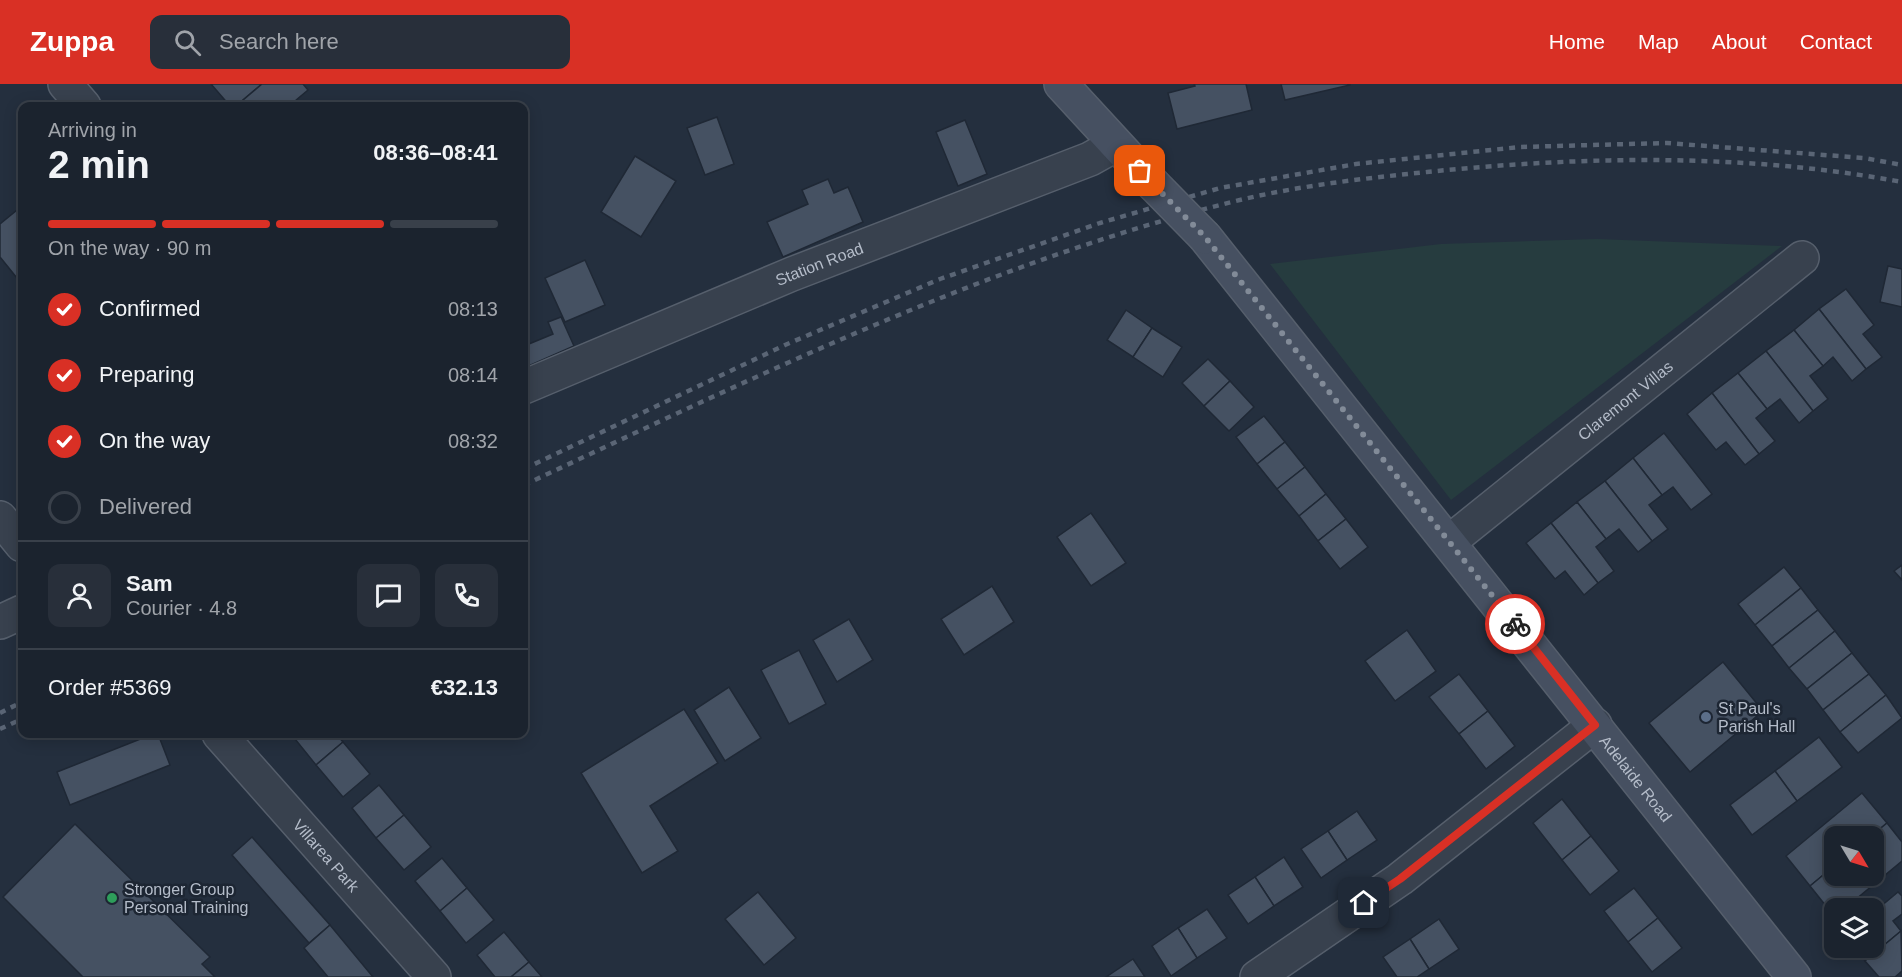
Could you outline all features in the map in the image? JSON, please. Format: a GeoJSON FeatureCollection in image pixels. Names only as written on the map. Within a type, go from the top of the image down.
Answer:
{"type":"FeatureCollection","features":[{"type":"Feature","properties":{"kind":"street"},"geometry":{"type":"LineString","coordinates":[[65,84],[81,102]]}},
{"type":"Feature","properties":{"kind":"street","name":"Adelaide Road"},"geometry":{"type":"LineString","coordinates":[[1061,84],[1115,146],[1205,237],[1794,977]]}},
{"type":"Feature","properties":{"kind":"street","name":"Station Road"},"geometry":{"type":"LineString","coordinates":[[528,385],[792,274],[1090,159],[1115,146]]}},
{"type":"Feature","properties":{"kind":"street","name":"Claremont Villas"},"geometry":{"type":"LineString","coordinates":[[1449,542],[1803,258]]}},
{"type":"Feature","properties":{"kind":"street"},"geometry":{"type":"LineString","coordinates":[[0,518],[18,540]]}},
{"type":"Feature","properties":{"kind":"street"},"geometry":{"type":"LineString","coordinates":[[0,622],[18,614]]}},
{"type":"Feature","properties":{"kind":"street"},"geometry":{"type":"LineString","coordinates":[[1257,977],[1400,879],[1595,725]]}},
{"type":"Feature","properties":{"kind":"street","name":"Villarea Park"},"geometry":{"type":"LineString","coordinates":[[223,738],[434,977]]}},
{"type":"Feature","properties":{"kind":"green space"},"geometry":{"type":"Polygon","coordinates":[[[1597,239],[1782,246],[1451,500],[1270,264],[1441,244],[1597,239]]]}},
{"type":"Feature","properties":{"kind":"building"},"geometry":{"type":"Polygon","coordinates":[[[211,84],[262,84],[241,102],[227,102],[211,84]]]}},
{"type":"Feature","properties":{"kind":"building"},"geometry":{"type":"Polygon","coordinates":[[[262,84],[303,84],[308,90],[294,102],[241,102],[262,84]]]}},
{"type":"Feature","properties":{"kind":"building"},"geometry":{"type":"Polygon","coordinates":[[[1194,84],[1246,84],[1252,110],[1177,129],[1168,93],[1195,86],[1194,84]]]}},
{"type":"Feature","properties":{"kind":"building"},"geometry":{"type":"Polygon","coordinates":[[[1281,84],[1350,84],[1350,85],[1285,100],[1281,84]]]}},
{"type":"Feature","properties":{"kind":"building"},"geometry":{"type":"Polygon","coordinates":[[[717,117],[734,164],[705,175],[687,128],[717,117]]]}},
{"type":"Feature","properties":{"kind":"building"},"geometry":{"type":"Polygon","coordinates":[[[965,120],[987,174],[958,186],[936,132],[965,120]]]}},
{"type":"Feature","properties":{"kind":"building"},"geometry":{"type":"Polygon","coordinates":[[[635,156],[676,181],[641,237],[601,212],[635,156]]]}},
{"type":"Feature","properties":{"kind":"building"},"geometry":{"type":"Polygon","coordinates":[[[828,179],[834,193],[848,187],[863,222],[783,257],[767,222],[808,204],[802,190],[828,179]]]}},
{"type":"Feature","properties":{"kind":"building"},"geometry":{"type":"Polygon","coordinates":[[[18,209],[18,279],[0,257],[0,224],[18,209]]]}},
{"type":"Feature","properties":{"kind":"building"},"geometry":{"type":"Polygon","coordinates":[[[585,260],[605,305],[565,322],[545,278],[585,260]]]}},
{"type":"Feature","properties":{"kind":"building"},"geometry":{"type":"Polygon","coordinates":[[[1888,266],[1902,269],[1902,307],[1880,302],[1888,266]]]}},
{"type":"Feature","properties":{"kind":"building"},"geometry":{"type":"Polygon","coordinates":[[[1846,289],[1874,325],[1863,334],[1882,357],[1866,369],[1819,309],[1846,289]]]}},
{"type":"Feature","properties":{"kind":"building"},"geometry":{"type":"Polygon","coordinates":[[[1819,309],[1866,369],[1852,381],[1833,357],[1823,366],[1794,330],[1819,309]]]}},
{"type":"Feature","properties":{"kind":"building"},"geometry":{"type":"Polygon","coordinates":[[[1126,310],[1152,328],[1133,357],[1107,340],[1126,310]]]}},
{"type":"Feature","properties":{"kind":"building"},"geometry":{"type":"Polygon","coordinates":[[[561,317],[574,346],[528,366],[528,344],[553,334],[548,322],[561,317]]]}},
{"type":"Feature","properties":{"kind":"building"},"geometry":{"type":"Polygon","coordinates":[[[1152,328],[1182,347],[1163,377],[1133,357],[1152,328]]]}},
{"type":"Feature","properties":{"kind":"building"},"geometry":{"type":"Polygon","coordinates":[[[1794,330],[1823,366],[1810,376],[1828,399],[1813,411],[1766,351],[1794,330]]]}},
{"type":"Feature","properties":{"kind":"building"},"geometry":{"type":"Polygon","coordinates":[[[1766,351],[1813,411],[1799,423],[1780,399],[1767,409],[1738,373],[1766,351]]]}},
{"type":"Feature","properties":{"kind":"building"},"geometry":{"type":"Polygon","coordinates":[[[1208,359],[1230,381],[1204,406],[1182,383],[1208,359]]]}},
{"type":"Feature","properties":{"kind":"building"},"geometry":{"type":"Polygon","coordinates":[[[1738,373],[1767,409],[1756,418],[1775,441],[1759,454],[1712,393],[1738,373]]]}},
{"type":"Feature","properties":{"kind":"building"},"geometry":{"type":"Polygon","coordinates":[[[1230,381],[1254,407],[1229,431],[1204,406],[1230,381]]]}},
{"type":"Feature","properties":{"kind":"building"},"geometry":{"type":"Polygon","coordinates":[[[1712,393],[1759,454],[1745,465],[1726,442],[1716,450],[1687,414],[1712,393]]]}},
{"type":"Feature","properties":{"kind":"building"},"geometry":{"type":"Polygon","coordinates":[[[1264,416],[1285,442],[1257,464],[1236,437],[1264,416]]]}},
{"type":"Feature","properties":{"kind":"building"},"geometry":{"type":"Polygon","coordinates":[[[1664,433],[1712,494],[1691,510],[1673,487],[1662,495],[1633,458],[1664,433]]]}},
{"type":"Feature","properties":{"kind":"building"},"geometry":{"type":"Polygon","coordinates":[[[1285,442],[1305,467],[1277,489],[1257,464],[1285,442]]]}},
{"type":"Feature","properties":{"kind":"building"},"geometry":{"type":"Polygon","coordinates":[[[1633,458],[1662,495],[1649,505],[1668,529],[1652,541],[1605,481],[1633,458]]]}},
{"type":"Feature","properties":{"kind":"building"},"geometry":{"type":"Polygon","coordinates":[[[1305,467],[1326,494],[1299,516],[1277,489],[1305,467]]]}},
{"type":"Feature","properties":{"kind":"building"},"geometry":{"type":"Polygon","coordinates":[[[1605,481],[1652,541],[1638,552],[1619,529],[1606,539],[1577,502],[1605,481]]]}},
{"type":"Feature","properties":{"kind":"building"},"geometry":{"type":"Polygon","coordinates":[[[1326,494],[1346,519],[1318,541],[1299,516],[1326,494]]]}},
{"type":"Feature","properties":{"kind":"building"},"geometry":{"type":"Polygon","coordinates":[[[1577,502],[1606,539],[1596,547],[1614,571],[1598,583],[1551,523],[1577,502]]]}},
{"type":"Feature","properties":{"kind":"building"},"geometry":{"type":"Polygon","coordinates":[[[1091,513],[1126,563],[1091,586],[1057,537],[1091,513]]]}},
{"type":"Feature","properties":{"kind":"building"},"geometry":{"type":"Polygon","coordinates":[[[1346,519],[1368,547],[1340,569],[1318,541],[1346,519]]]}},
{"type":"Feature","properties":{"kind":"building"},"geometry":{"type":"Polygon","coordinates":[[[1551,523],[1598,583],[1584,595],[1565,571],[1555,579],[1526,543],[1551,523]]]}},
{"type":"Feature","properties":{"kind":"building"},"geometry":{"type":"Polygon","coordinates":[[[1902,565],[1902,580],[1894,571],[1902,565]]]}},
{"type":"Feature","properties":{"kind":"building"},"geometry":{"type":"Polygon","coordinates":[[[1784,567],[1801,588],[1755,625],[1738,604],[1784,567]]]}},
{"type":"Feature","properties":{"kind":"building"},"geometry":{"type":"Polygon","coordinates":[[[992,586],[1014,622],[964,655],[941,619],[992,586]]]}},
{"type":"Feature","properties":{"kind":"building"},"geometry":{"type":"Polygon","coordinates":[[[1801,588],[1818,610],[1772,646],[1755,625],[1801,588]]]}},
{"type":"Feature","properties":{"kind":"building"},"geometry":{"type":"Polygon","coordinates":[[[1818,610],[1835,631],[1789,668],[1772,646],[1818,610]]]}},
{"type":"Feature","properties":{"kind":"building"},"geometry":{"type":"Polygon","coordinates":[[[849,619],[873,660],[837,682],[813,640],[849,619]]]}},
{"type":"Feature","properties":{"kind":"building"},"geometry":{"type":"Polygon","coordinates":[[[1407,630],[1436,671],[1395,701],[1365,661],[1407,630]]]}},
{"type":"Feature","properties":{"kind":"building"},"geometry":{"type":"Polygon","coordinates":[[[1835,631],[1852,653],[1807,689],[1789,668],[1835,631]]]}},
{"type":"Feature","properties":{"kind":"building"},"geometry":{"type":"Polygon","coordinates":[[[799,650],[826,704],[789,724],[761,670],[799,650]]]}},
{"type":"Feature","properties":{"kind":"building"},"geometry":{"type":"Polygon","coordinates":[[[1852,653],[1869,674],[1823,710],[1807,689],[1852,653]]]}},
{"type":"Feature","properties":{"kind":"building","name":"St Paul's Parish Hall"},"geometry":{"type":"Polygon","coordinates":[[[1723,662],[1763,711],[1690,772],[1649,723],[1723,662]]]}},
{"type":"Feature","properties":{"kind":"building"},"geometry":{"type":"Polygon","coordinates":[[[1459,674],[1488,711],[1459,734],[1429,697],[1459,674]]]}},
{"type":"Feature","properties":{"kind":"building"},"geometry":{"type":"Polygon","coordinates":[[[1869,674],[1886,695],[1840,732],[1823,710],[1869,674]]]}},
{"type":"Feature","properties":{"kind":"building"},"geometry":{"type":"Polygon","coordinates":[[[729,687],[761,738],[725,761],[694,710],[729,687]]]}},
{"type":"Feature","properties":{"kind":"building"},"geometry":{"type":"Polygon","coordinates":[[[1886,695],[1902,718],[1858,753],[1840,732],[1886,695]]]}},
{"type":"Feature","properties":{"kind":"building"},"geometry":{"type":"Polygon","coordinates":[[[684,709],[718,763],[650,806],[678,851],[642,873],[581,773],[684,709]]]}},
{"type":"Feature","properties":{"kind":"building"},"geometry":{"type":"Polygon","coordinates":[[[1488,711],[1515,746],[1486,769],[1459,734],[1488,711]]]}},
{"type":"Feature","properties":{"kind":"building"},"geometry":{"type":"Polygon","coordinates":[[[1819,737],[1842,767],[1797,801],[1775,771],[1819,737]]]}},
{"type":"Feature","properties":{"kind":"building"},"geometry":{"type":"Polygon","coordinates":[[[143,738],[160,738],[170,765],[70,805],[57,772],[143,738]]]}},
{"type":"Feature","properties":{"kind":"building"},"geometry":{"type":"Polygon","coordinates":[[[294,738],[340,738],[343,742],[316,765],[294,738]]]}},
{"type":"Feature","properties":{"kind":"building"},"geometry":{"type":"Polygon","coordinates":[[[343,742],[370,774],[343,797],[316,765],[343,742]]]}},
{"type":"Feature","properties":{"kind":"building"},"geometry":{"type":"Polygon","coordinates":[[[1775,771],[1797,801],[1752,835],[1730,805],[1775,771]]]}},
{"type":"Feature","properties":{"kind":"building"},"geometry":{"type":"Polygon","coordinates":[[[379,785],[404,815],[376,838],[352,808],[379,785]]]}},
{"type":"Feature","properties":{"kind":"building"},"geometry":{"type":"Polygon","coordinates":[[[1862,793],[1887,823],[1883,826],[1824,826],[1824,874],[1810,886],[1786,856],[1862,793]]]}},
{"type":"Feature","properties":{"kind":"building"},"geometry":{"type":"Polygon","coordinates":[[[1562,799],[1591,836],[1562,860],[1533,823],[1562,799]]]}},
{"type":"Feature","properties":{"kind":"building"},"geometry":{"type":"Polygon","coordinates":[[[1357,811],[1377,840],[1347,860],[1328,831],[1357,811]]]}},
{"type":"Feature","properties":{"kind":"building"},"geometry":{"type":"Polygon","coordinates":[[[404,815],[431,847],[404,870],[376,838],[404,815]]]}},
{"type":"Feature","properties":{"kind":"building"},"geometry":{"type":"Polygon","coordinates":[[[1887,823],[1902,842],[1902,861],[1884,876],[1884,826],[1887,823]]]}},
{"type":"Feature","properties":{"kind":"building"},"geometry":{"type":"Polygon","coordinates":[[[75,824],[210,957],[202,964],[215,977],[83,977],[3,897],[75,824]]]}},
{"type":"Feature","properties":{"kind":"building"},"geometry":{"type":"Polygon","coordinates":[[[1328,831],[1347,860],[1321,878],[1301,849],[1328,831]]]}},
{"type":"Feature","properties":{"kind":"building"},"geometry":{"type":"Polygon","coordinates":[[[1591,836],[1619,871],[1590,895],[1562,860],[1591,836]]]}},
{"type":"Feature","properties":{"kind":"building"},"geometry":{"type":"Polygon","coordinates":[[[252,837],[330,925],[309,943],[232,855],[252,837]]]}},
{"type":"Feature","properties":{"kind":"building"},"geometry":{"type":"Polygon","coordinates":[[[1284,857],[1303,887],[1274,906],[1255,877],[1284,857]]]}},
{"type":"Feature","properties":{"kind":"building"},"geometry":{"type":"Polygon","coordinates":[[[442,858],[467,888],[440,911],[415,881],[442,858]]]}},
{"type":"Feature","properties":{"kind":"building"},"geometry":{"type":"Polygon","coordinates":[[[1824,874],[1824,886],[1872,886],[1857,898],[1824,898],[1824,904],[1810,886],[1824,874]]]}},
{"type":"Feature","properties":{"kind":"building"},"geometry":{"type":"Polygon","coordinates":[[[1255,877],[1274,906],[1248,924],[1228,895],[1255,877]]]}},
{"type":"Feature","properties":{"kind":"building"},"geometry":{"type":"Polygon","coordinates":[[[467,888],[494,920],[466,943],[440,911],[467,888]]]}},
{"type":"Feature","properties":{"kind":"building"},"geometry":{"type":"Polygon","coordinates":[[[1634,888],[1658,918],[1628,942],[1604,911],[1634,888]]]}},
{"type":"Feature","properties":{"kind":"building"},"geometry":{"type":"Polygon","coordinates":[[[758,892],[796,938],[764,965],[725,919],[758,892]]]}},
{"type":"Feature","properties":{"kind":"building"},"geometry":{"type":"Polygon","coordinates":[[[1898,892],[1902,896],[1902,914],[1893,921],[1901,931],[1884,945],[1884,904],[1898,892]]]}},
{"type":"Feature","properties":{"kind":"building"},"geometry":{"type":"Polygon","coordinates":[[[1207,909],[1227,938],[1197,958],[1178,928],[1207,909]]]}},
{"type":"Feature","properties":{"kind":"building"},"geometry":{"type":"Polygon","coordinates":[[[1658,918],[1682,948],[1652,972],[1628,942],[1658,918]]]}},
{"type":"Feature","properties":{"kind":"building"},"geometry":{"type":"Polygon","coordinates":[[[1439,919],[1459,949],[1429,969],[1410,939],[1439,919]]]}},
{"type":"Feature","properties":{"kind":"building"},"geometry":{"type":"Polygon","coordinates":[[[330,925],[373,977],[328,977],[304,948],[330,925]]]}},
{"type":"Feature","properties":{"kind":"building"},"geometry":{"type":"Polygon","coordinates":[[[1178,928],[1197,958],[1171,976],[1152,946],[1178,928]]]}},
{"type":"Feature","properties":{"kind":"building"},"geometry":{"type":"Polygon","coordinates":[[[1901,931],[1902,971],[1895,977],[1879,977],[1865,961],[1869,958],[1884,958],[1884,945],[1901,931]]]}},
{"type":"Feature","properties":{"kind":"building"},"geometry":{"type":"Polygon","coordinates":[[[504,932],[529,962],[511,977],[495,977],[477,955],[504,932]]]}},
{"type":"Feature","properties":{"kind":"building"},"geometry":{"type":"Polygon","coordinates":[[[1410,939],[1429,969],[1417,977],[1397,977],[1383,957],[1410,939]]]}},
{"type":"Feature","properties":{"kind":"building"},"geometry":{"type":"Polygon","coordinates":[[[1133,959],[1145,977],[1106,977],[1133,959]]]}},
{"type":"Feature","properties":{"kind":"building"},"geometry":{"type":"Polygon","coordinates":[[[529,962],[542,977],[511,977],[529,962]]]}},
{"type":"Feature","properties":{"kind":"railway"},"geometry":{"type":"LineString","coordinates":[[528,467],[785,345],[940,279],[1100,223],[1220,188],[1356,164],[1520,147],[1667,143],[1864,158],[1902,165]]}},
{"type":"Feature","properties":{"kind":"railway"},"geometry":{"type":"LineString","coordinates":[[528,483],[780,366],[952,293],[1040,260],[1129,231],[1271,193],[1401,175],[1605,160],[1725,162],[1784,166],[1902,182]]}},
{"type":"Feature","properties":{"kind":"railway"},"geometry":{"type":"LineString","coordinates":[[0,713],[18,704]]}},
{"type":"Feature","properties":{"kind":"railway"},"geometry":{"type":"LineString","coordinates":[[0,729],[18,721]]}},
{"type":"Feature","properties":{"kind":"way so far"},"geometry":{"type":"LineString","coordinates":[[1140,171],[1205,237],[1515,624]]}},
{"type":"Feature","properties":{"kind":"place","name":"St Paul's Parish Hall"},"geometry":{"type":"Point","coordinates":[1706,717]}},
{"type":"Feature","properties":{"kind":"place","name":"Stronger Group Personal Training"},"geometry":{"type":"Point","coordinates":[112,898]}},
{"type":"Feature","properties":{"kind":"route"},"geometry":{"type":"LineString","coordinates":[[1364,903],[1400,879],[1595,725],[1515,624]]}}]}
